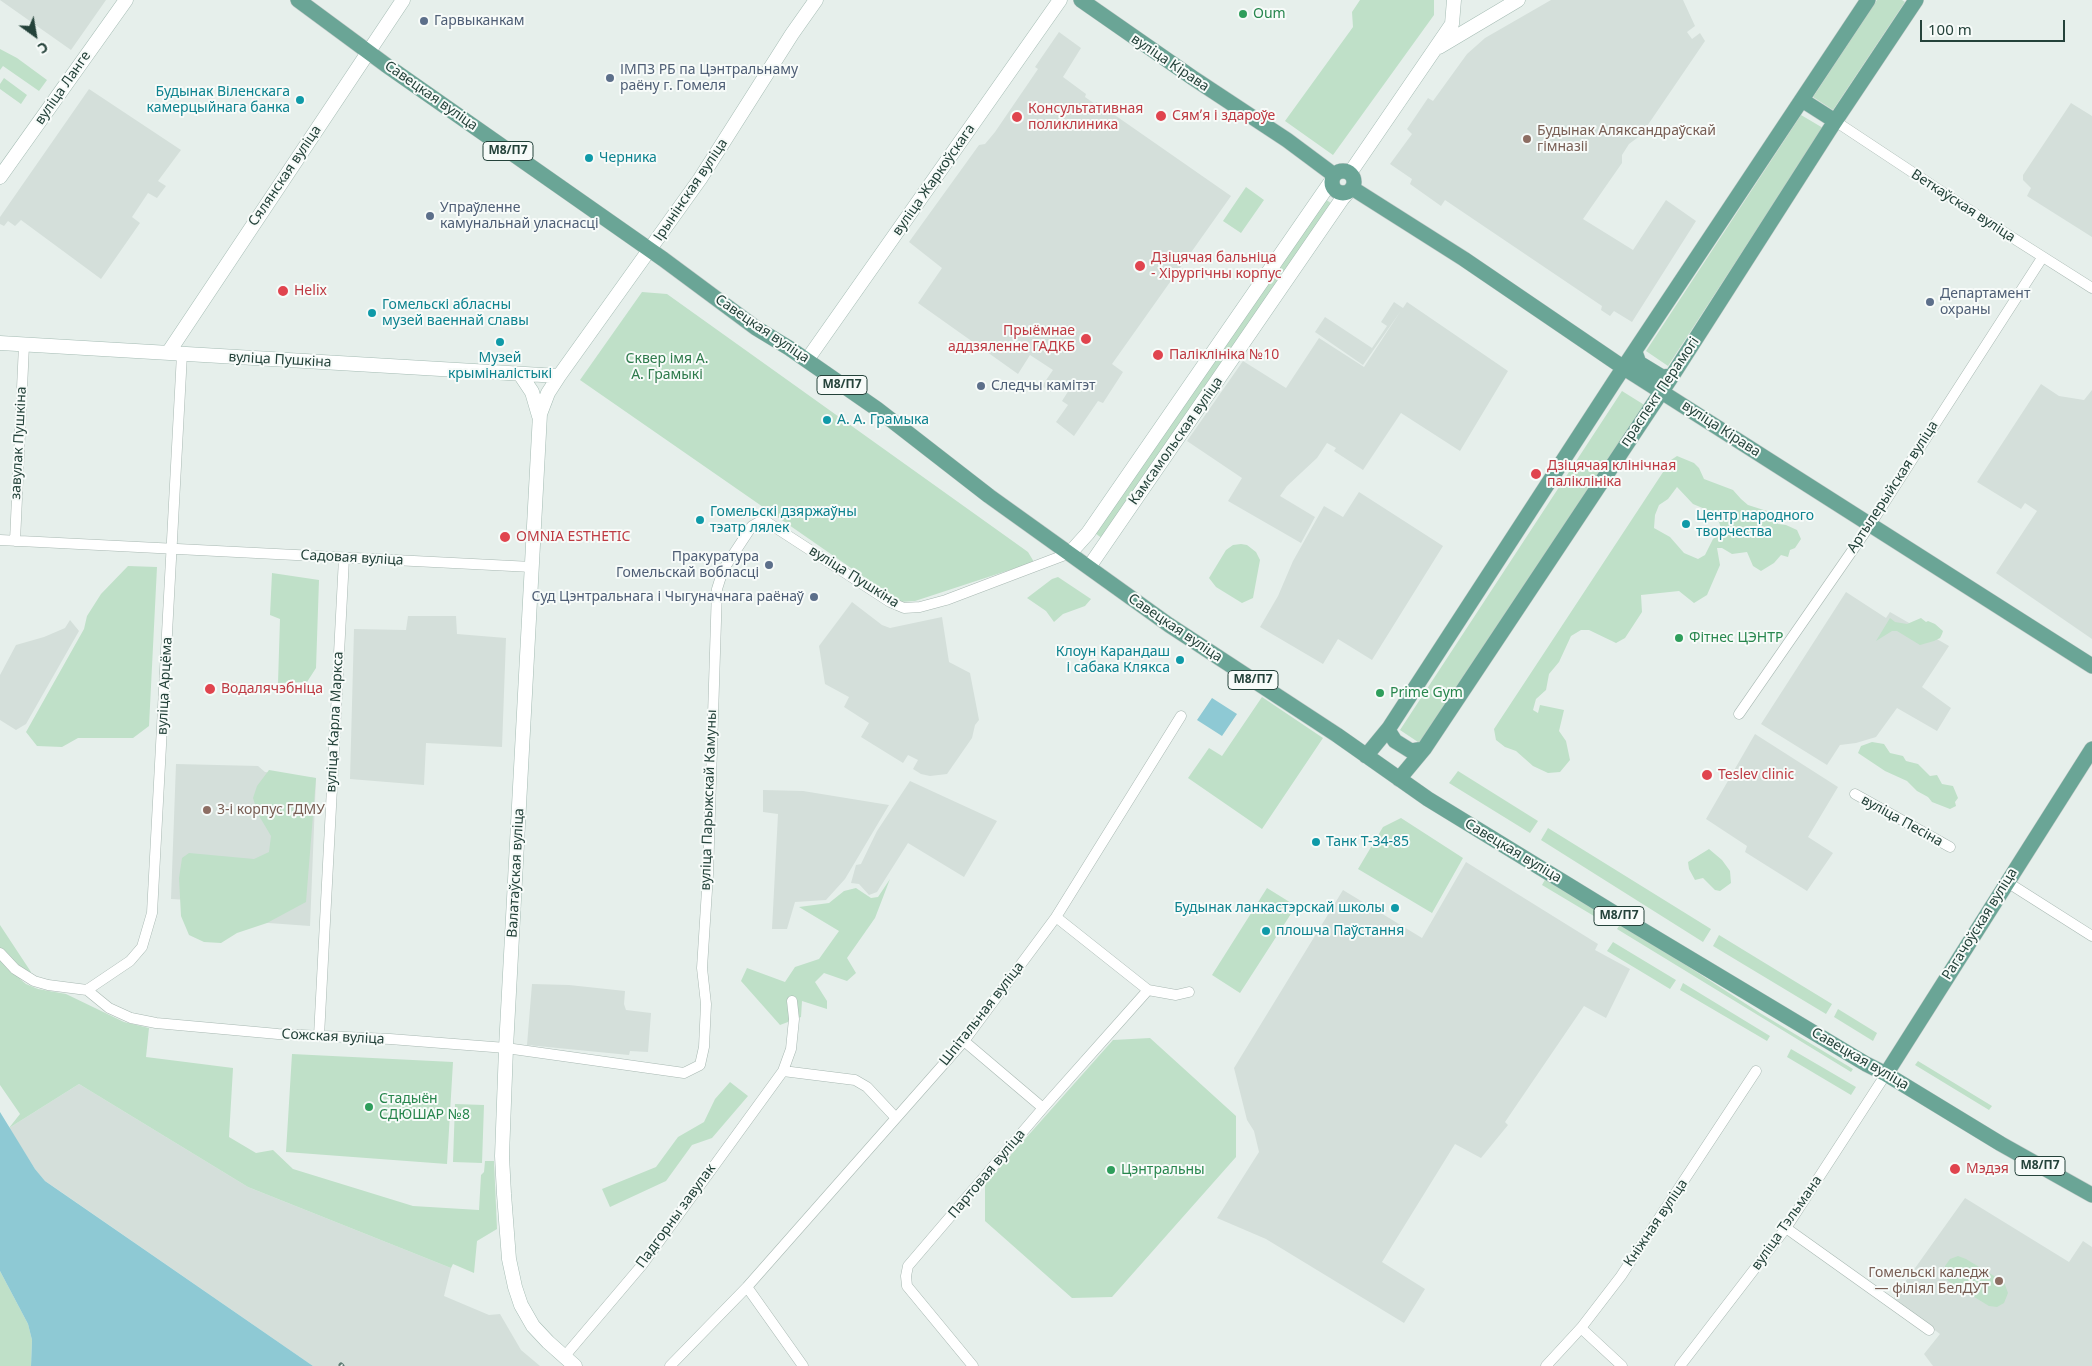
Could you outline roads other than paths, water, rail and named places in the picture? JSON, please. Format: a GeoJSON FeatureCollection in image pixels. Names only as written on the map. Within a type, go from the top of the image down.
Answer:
{"type":"FeatureCollection","features":[{"type":"Feature","properties":{"kind":"main road","name":"Савецкая вуліца"},"geometry":{"type":"LineString","coordinates":[[298,0],[650,249],[756,328],[807,360],[877,409],[989,496],[1169,625],[1398,779],[1619,916],[2001,1144],[2092,1196]]}},
{"type":"Feature","properties":{"kind":"main road","name":"вуліца Кірава"},"geometry":{"type":"LineString","coordinates":[[1081,0],[1193,78],[1287,140],[1333,178]]}},
{"type":"Feature","properties":{"kind":"main road"},"geometry":{"type":"LineString","coordinates":[[1366,756],[1388,730],[1614,382],[1636,352],[1868,0]]}},
{"type":"Feature","properties":{"kind":"main road","name":"праспект Перамогі"},"geometry":{"type":"LineString","coordinates":[[1398,779],[1424,749],[1650,406],[1672,376],[1835,121],[1916,0]]}},
{"type":"Feature","properties":{"kind":"main road"},"geometry":{"type":"LineString","coordinates":[[1802,100],[1835,121]]}},
{"type":"Feature","properties":{"kind":"main road"},"geometry":{"type":"LineString","coordinates":[[1343,171],[1350,172],[1354,182],[1351,190],[1339,192],[1333,187],[1333,178],[1343,171]]}},
{"type":"Feature","properties":{"kind":"main road","name":"вуліца Кірава"},"geometry":{"type":"LineString","coordinates":[[1351,190],[1464,259],[1661,392],[2092,666]]}},
{"type":"Feature","properties":{"kind":"main road"},"geometry":{"type":"LineString","coordinates":[[1636,352],[1636,358],[1639,362],[1662,377],[1672,376]]}},
{"type":"Feature","properties":{"kind":"main road"},"geometry":{"type":"LineString","coordinates":[[1614,382],[1622,380],[1644,392],[1649,396],[1650,406]]}},
{"type":"Feature","properties":{"kind":"main road"},"geometry":{"type":"LineString","coordinates":[[1388,730],[1395,741],[1411,751],[1424,749]]}},
{"type":"Feature","properties":{"kind":"main road","name":"Рагачоўская вуліца"},"geometry":{"type":"LineString","coordinates":[[1886,1074],[2092,750]]}},
{"type":"Feature","properties":{"kind":"main road","name":"Рагачоўская вуліца"},"geometry":{"type":"LineString","coordinates":[[2076,775],[2092,765]]}},
{"type":"Feature","properties":{"kind":"street","name":"вуліца Ланге"},"geometry":{"type":"LineString","coordinates":[[0,177],[126,0]]}},
{"type":"Feature","properties":{"kind":"street","name":"Сялянская вуліца"},"geometry":{"type":"LineString","coordinates":[[168,353],[403,0]]}},
{"type":"Feature","properties":{"kind":"street","name":"Ірынінская вуліца"},"geometry":{"type":"LineString","coordinates":[[559,376],[700,180],[792,34],[816,0]]}},
{"type":"Feature","properties":{"kind":"street","name":"вуліца Жаркоўскага"},"geometry":{"type":"LineString","coordinates":[[807,360],[1060,0]]}},
{"type":"Feature","properties":{"kind":"street"},"geometry":{"type":"LineString","coordinates":[[1350,172],[1452,24],[1454,0]]}},
{"type":"Feature","properties":{"kind":"street"},"geometry":{"type":"LineString","coordinates":[[1436,49],[1518,0]]}},
{"type":"Feature","properties":{"kind":"street"},"geometry":{"type":"LineString","coordinates":[[1452,24],[1461,30],[1469,28]]}},
{"type":"Feature","properties":{"kind":"street","name":"Веткаўская вуліца"},"geometry":{"type":"LineString","coordinates":[[1835,121],[2042,258],[2092,288]]}},
{"type":"Feature","properties":{"kind":"street","name":"Камсамольская вуліца"},"geometry":{"type":"LineString","coordinates":[[1070,554],[1088,533],[1333,178]]}},
{"type":"Feature","properties":{"kind":"street","name":"Камсамольская вуліца"},"geometry":{"type":"LineString","coordinates":[[1089,567],[1342,199],[1351,190]]}},
{"type":"Feature","properties":{"kind":"street","name":"Артылерыйская вуліца"},"geometry":{"type":"LineString","coordinates":[[1738,714],[1870,525],[2042,258]]}},
{"type":"Feature","properties":{"kind":"street"},"geometry":{"type":"LineString","coordinates":[[1225,335],[1242,346]]}},
{"type":"Feature","properties":{"kind":"street","name":"вуліца Пушкіна"},"geometry":{"type":"LineString","coordinates":[[0,343],[559,376]]}},
{"type":"Feature","properties":{"kind":"street","name":"завулак Пушкіна"},"geometry":{"type":"LineString","coordinates":[[14,541],[24,345]]}},
{"type":"Feature","properties":{"kind":"street","name":"вуліца Арцёма"},"geometry":{"type":"LineString","coordinates":[[87,990],[130,961],[142,947],[152,912],[182,354]]}},
{"type":"Feature","properties":{"kind":"street"},"geometry":{"type":"LineString","coordinates":[[520,374],[532,392],[540,419]]}},
{"type":"Feature","properties":{"kind":"street","name":"Валатаўская вуліца"},"geometry":{"type":"LineString","coordinates":[[559,376],[548,393],[540,419],[506,1048],[502,1156],[510,1259],[515,1287],[521,1305],[533,1326],[570,1362]]}},
{"type":"Feature","properties":{"kind":"street","name":"вуліца Пушкіна"},"geometry":{"type":"LineString","coordinates":[[752,526],[759,522],[767,522],[890,602],[904,608],[920,607],[946,600],[1070,554]]}},
{"type":"Feature","properties":{"kind":"street","name":"вуліца Парыжскай Камуны"},"geometry":{"type":"LineString","coordinates":[[684,1073],[700,1065],[704,1048],[706,1004],[702,968],[709,865],[717,589],[723,570],[752,526]]}},
{"type":"Feature","properties":{"kind":"street"},"geometry":{"type":"LineString","coordinates":[[1088,533],[1105,544]]}},
{"type":"Feature","properties":{"kind":"street"},"geometry":{"type":"LineString","coordinates":[[0,540],[172,549]]}},
{"type":"Feature","properties":{"kind":"street","name":"Садовая вуліца"},"geometry":{"type":"LineString","coordinates":[[172,549],[532,567]]}},
{"type":"Feature","properties":{"kind":"street","name":"вуліца Карла Маркса"},"geometry":{"type":"LineString","coordinates":[[319,1036],[344,558]]}},
{"type":"Feature","properties":{"kind":"street","name":"вуліца Пушкіна"},"geometry":{"type":"LineString","coordinates":[[1047,562],[1068,561],[1089,567]]}},
{"type":"Feature","properties":{"kind":"street","name":"Шпітальная вуліца"},"geometry":{"type":"LineString","coordinates":[[670,1366],[747,1287],[964,1041],[1056,917],[1182,716]]}},
{"type":"Feature","properties":{"kind":"street","name":"вуліца Песіна"},"geometry":{"type":"LineString","coordinates":[[1855,794],[1950,847]]}},
{"type":"Feature","properties":{"kind":"street"},"geometry":{"type":"LineString","coordinates":[[2007,882],[2092,936]]}},
{"type":"Feature","properties":{"kind":"street"},"geometry":{"type":"LineString","coordinates":[[1056,917],[1148,990],[1176,996],[1189,992]]}},
{"type":"Feature","properties":{"kind":"street"},"geometry":{"type":"LineString","coordinates":[[0,953],[15,970],[34,981],[48,985],[87,990]]}},
{"type":"Feature","properties":{"kind":"street","name":"Сожская вуліца"},"geometry":{"type":"LineString","coordinates":[[87,990],[109,1008],[131,1018],[156,1023],[278,1034],[506,1048],[684,1073]]}},
{"type":"Feature","properties":{"kind":"street","name":"Партовая вуліца"},"geometry":{"type":"LineString","coordinates":[[972,1366],[908,1286],[906,1276],[908,1266],[1043,1108],[1148,990]]}},
{"type":"Feature","properties":{"kind":"street","name":"Падгорны завулак"},"geometry":{"type":"LineString","coordinates":[[570,1362],[783,1071],[791,1049],[794,1019],[792,1001]]}},
{"type":"Feature","properties":{"kind":"street"},"geometry":{"type":"LineString","coordinates":[[964,1041],[1043,1108]]}},
{"type":"Feature","properties":{"kind":"street"},"geometry":{"type":"LineString","coordinates":[[783,1071],[855,1080],[867,1087],[895,1117]]}},
{"type":"Feature","properties":{"kind":"street","name":"Кніжная вуліца"},"geometry":{"type":"LineString","coordinates":[[1546,1366],[1581,1328],[1640,1247],[1756,1071]]}},
{"type":"Feature","properties":{"kind":"street","name":"вуліца Тэльмана"},"geometry":{"type":"LineString","coordinates":[[1680,1366],[1786,1228],[1886,1074]]}},
{"type":"Feature","properties":{"kind":"street"},"geometry":{"type":"LineString","coordinates":[[1786,1228],[1929,1330]]}},
{"type":"Feature","properties":{"kind":"street"},"geometry":{"type":"LineString","coordinates":[[747,1287],[803,1366]]}},
{"type":"Feature","properties":{"kind":"street"},"geometry":{"type":"LineString","coordinates":[[1581,1328],[1622,1366]]}},
{"type":"Feature","properties":{"kind":"water"},"geometry":{"type":"Polygon","coordinates":[[[1212,698],[1237,714],[1222,736],[1197,720],[1212,698]]]}},
{"type":"Feature","properties":{"kind":"water"},"geometry":{"type":"Polygon","coordinates":[[[0,1112],[35,1169],[45,1181],[313,1366],[31,1366],[32,1340],[28,1324],[0,1271],[0,1112]]]}},
{"type":"Feature","properties":{"kind":"place","name":"Oum"},"geometry":{"type":"Point","coordinates":[1243,14]}},
{"type":"Feature","properties":{"kind":"place","name":"Гарвыканкам"},"geometry":{"type":"Point","coordinates":[424,21]}},
{"type":"Feature","properties":{"kind":"place","name":"ІМПЗ РБ па Цэнтральнаму раёну г. Гомеля"},"geometry":{"type":"Point","coordinates":[610,78]}},
{"type":"Feature","properties":{"kind":"place","name":"Будынак Віленскага камерцыйнага банка"},"geometry":{"type":"Point","coordinates":[300,100]}},
{"type":"Feature","properties":{"kind":"place","name":"Сямʼя і здароўе"},"geometry":{"type":"Point","coordinates":[1161,116]}},
{"type":"Feature","properties":{"kind":"place","name":"Консультативная поликлиника"},"geometry":{"type":"Point","coordinates":[1017,117]}},
{"type":"Feature","properties":{"kind":"place","name":"Будынак Аляксандраўскай гімназіі"},"geometry":{"type":"Point","coordinates":[1527,139]}},
{"type":"Feature","properties":{"kind":"place","name":"Черника"},"geometry":{"type":"Point","coordinates":[589,158]}},
{"type":"Feature","properties":{"kind":"place","name":"Упраўленне камунальнай уласнасці"},"geometry":{"type":"Point","coordinates":[430,216]}},
{"type":"Feature","properties":{"kind":"place","name":"Дзіцячая бальніца - Хірургічны корпус"},"geometry":{"type":"Point","coordinates":[1140,266]}},
{"type":"Feature","properties":{"kind":"place","name":"Helix"},"geometry":{"type":"Point","coordinates":[283,291]}},
{"type":"Feature","properties":{"kind":"place","name":"Департамент охраны"},"geometry":{"type":"Point","coordinates":[1930,302]}},
{"type":"Feature","properties":{"kind":"place","name":"Гомельскі абласны музей ваеннай славы"},"geometry":{"type":"Point","coordinates":[372,313]}},
{"type":"Feature","properties":{"kind":"place","name":"Прыёмнае аддзяленне ГАДКБ"},"geometry":{"type":"Point","coordinates":[1086,339]}},
{"type":"Feature","properties":{"kind":"place","name":"Музей крыміналістыкі"},"geometry":{"type":"Point","coordinates":[500,342]}},
{"type":"Feature","properties":{"kind":"place","name":"Паліклініка №10"},"geometry":{"type":"Point","coordinates":[1158,355]}},
{"type":"Feature","properties":{"kind":"place","name":"Следчы камітэт"},"geometry":{"type":"Point","coordinates":[981,386]}},
{"type":"Feature","properties":{"kind":"place","name":"А. А. Грамыка"},"geometry":{"type":"Point","coordinates":[827,420]}},
{"type":"Feature","properties":{"kind":"place","name":"Дзіцячая клінічная паліклініка"},"geometry":{"type":"Point","coordinates":[1536,474]}},
{"type":"Feature","properties":{"kind":"place","name":"Гомельскі дзяржаўны тэатр лялек"},"geometry":{"type":"Point","coordinates":[700,520]}},
{"type":"Feature","properties":{"kind":"place","name":"Центр народного творчества"},"geometry":{"type":"Point","coordinates":[1686,524]}},
{"type":"Feature","properties":{"kind":"place","name":"OMNIA ESTHETIC"},"geometry":{"type":"Point","coordinates":[505,537]}},
{"type":"Feature","properties":{"kind":"place","name":"Пракуратура Гомельскай вобласці"},"geometry":{"type":"Point","coordinates":[769,565]}},
{"type":"Feature","properties":{"kind":"place","name":"Суд Цэнтральнага і Чыгуначнага раёнаў"},"geometry":{"type":"Point","coordinates":[814,597]}},
{"type":"Feature","properties":{"kind":"place","name":"Фітнес ЦЭНТР"},"geometry":{"type":"Point","coordinates":[1679,638]}},
{"type":"Feature","properties":{"kind":"place","name":"Клоун Карандаш і сабака Клякса"},"geometry":{"type":"Point","coordinates":[1180,660]}},
{"type":"Feature","properties":{"kind":"place","name":"Водалячэбніца"},"geometry":{"type":"Point","coordinates":[210,689]}},
{"type":"Feature","properties":{"kind":"place","name":"Prime Gym"},"geometry":{"type":"Point","coordinates":[1380,693]}},
{"type":"Feature","properties":{"kind":"place","name":"Teslev clinic"},"geometry":{"type":"Point","coordinates":[1707,775]}},
{"type":"Feature","properties":{"kind":"place","name":"3-і корпус ГДМУ"},"geometry":{"type":"Point","coordinates":[207,810]}},
{"type":"Feature","properties":{"kind":"place","name":"Танк Т-34-85"},"geometry":{"type":"Point","coordinates":[1316,842]}},
{"type":"Feature","properties":{"kind":"place","name":"Будынак ланкастэрскай школы"},"geometry":{"type":"Point","coordinates":[1395,908]}},
{"type":"Feature","properties":{"kind":"place","name":"плошча Паўстання"},"geometry":{"type":"Point","coordinates":[1266,931]}},
{"type":"Feature","properties":{"kind":"place","name":"Стадыён СДЮШАР №8"},"geometry":{"type":"Point","coordinates":[369,1107]}},
{"type":"Feature","properties":{"kind":"place","name":"Мэдэя"},"geometry":{"type":"Point","coordinates":[1955,1169]}},
{"type":"Feature","properties":{"kind":"place","name":"Цэнтральны"},"geometry":{"type":"Point","coordinates":[1111,1170]}},
{"type":"Feature","properties":{"kind":"place","name":"Гомельскі каледж — філіял БелДУТ"},"geometry":{"type":"Point","coordinates":[1999,1281]}},
{"type":"Feature","properties":{"kind":"park label","name":"Сквер імя А. А. Грамыкі"},"geometry":{"type":"Point","coordinates":[667,368]}}]}
